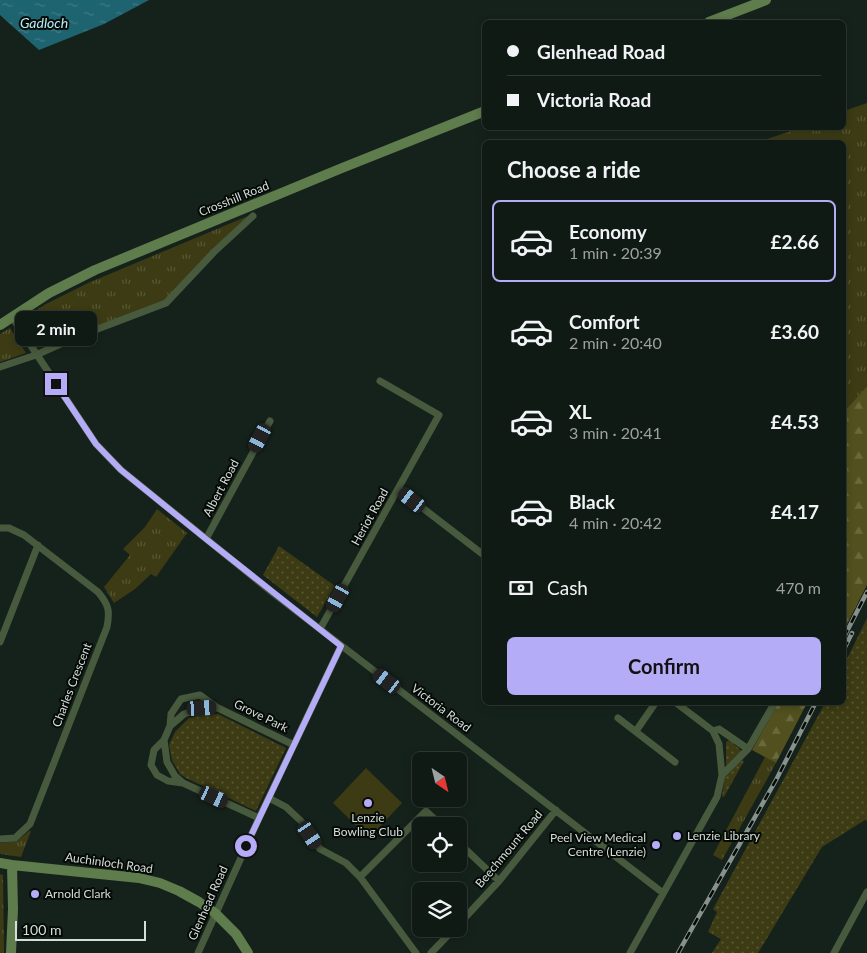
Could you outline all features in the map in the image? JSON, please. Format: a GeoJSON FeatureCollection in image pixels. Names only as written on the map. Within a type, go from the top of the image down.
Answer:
{"type":"FeatureCollection","features":[{"type":"Feature","properties":{"kind":"main road"},"geometry":{"type":"LineString","coordinates":[[714,20],[766,0]]}},
{"type":"Feature","properties":{"kind":"main road","name":"Crosshill Road"},"geometry":{"type":"LineString","coordinates":[[0,325],[50,293],[95,270],[482,112]]}},
{"type":"Feature","properties":{"kind":"main road","name":"Auchinloch Road"},"geometry":{"type":"LineString","coordinates":[[0,863],[139,878],[160,883],[199,902],[215,914],[236,934],[248,953]]}},
{"type":"Feature","properties":{"kind":"main road"},"geometry":{"type":"LineString","coordinates":[[11,953],[12,865]]}},
{"type":"Feature","properties":{"kind":"street","name":"Crosshill Road"},"geometry":{"type":"LineString","coordinates":[[0,367],[36,355],[74,338],[166,303],[214,252],[253,216]]}},
{"type":"Feature","properties":{"kind":"street","name":"Victoria Road"},"geometry":{"type":"LineString","coordinates":[[12,317],[96,444],[121,470],[341,646],[662,893]]}},
{"type":"Feature","properties":{"kind":"street","name":"Heriot Road"},"geometry":{"type":"LineString","coordinates":[[320,629],[439,415],[380,380]]}},
{"type":"Feature","properties":{"kind":"street","name":"Albert Road"},"geometry":{"type":"LineString","coordinates":[[206,539],[270,421]]}},
{"type":"Feature","properties":{"kind":"street"},"geometry":{"type":"LineString","coordinates":[[398,489],[482,554]]}},
{"type":"Feature","properties":{"kind":"street","name":"Charles Crescent"},"geometry":{"type":"LineString","coordinates":[[0,528],[9,528],[24,535],[98,592],[106,601],[109,614],[107,628],[30,824],[15,838],[0,839]]}},
{"type":"Feature","properties":{"kind":"street"},"geometry":{"type":"LineString","coordinates":[[0,642],[38,546]]}},
{"type":"Feature","properties":{"kind":"street","name":"Glenhead Road"},"geometry":{"type":"LineString","coordinates":[[198,953],[259,818],[341,646]]}},
{"type":"Feature","properties":{"kind":"street","name":"Grove Park"},"geometry":{"type":"LineString","coordinates":[[183,783],[168,781],[157,775],[151,765],[154,750],[164,740],[170,726],[171,714],[181,698],[200,695],[218,708],[294,745]]}},
{"type":"Feature","properties":{"kind":"street"},"geometry":{"type":"LineString","coordinates":[[636,731],[654,705]]}},
{"type":"Feature","properties":{"kind":"street"},"geometry":{"type":"LineString","coordinates":[[630,953],[717,797],[722,775],[719,744],[713,731],[679,705]]}},
{"type":"Feature","properties":{"kind":"street"},"geometry":{"type":"LineString","coordinates":[[722,775],[748,750],[772,705]]}},
{"type":"Feature","properties":{"kind":"street","name":"Grove Park"},"geometry":{"type":"LineString","coordinates":[[170,726],[184,714],[202,708],[218,708]]}},
{"type":"Feature","properties":{"kind":"street"},"geometry":{"type":"LineString","coordinates":[[618,718],[676,762]]}},
{"type":"Feature","properties":{"kind":"street"},"geometry":{"type":"LineString","coordinates":[[713,731],[719,729],[748,750]]}},
{"type":"Feature","properties":{"kind":"street","name":"Grove Park"},"geometry":{"type":"LineString","coordinates":[[164,740],[166,762],[175,776],[183,783],[259,818]]}},
{"type":"Feature","properties":{"kind":"street"},"geometry":{"type":"LineString","coordinates":[[269,798],[286,807],[301,821],[320,849],[346,863],[360,878],[416,953]]}},
{"type":"Feature","properties":{"kind":"street","name":"Beechmount Road"},"geometry":{"type":"LineString","coordinates":[[467,915],[499,881],[556,810]]}},
{"type":"Feature","properties":{"kind":"street"},"geometry":{"type":"LineString","coordinates":[[420,817],[426,811],[432,817]]}},
{"type":"Feature","properties":{"kind":"street"},"geometry":{"type":"LineString","coordinates":[[360,878],[412,825]]}},
{"type":"Feature","properties":{"kind":"street"},"geometry":{"type":"LineString","coordinates":[[467,850],[499,881]]}},
{"type":"Feature","properties":{"kind":"street"},"geometry":{"type":"LineString","coordinates":[[834,953],[867,892]]}},
{"type":"Feature","properties":{"kind":"street"},"geometry":{"type":"LineString","coordinates":[[431,953],[446,937]]}},
{"type":"Feature","properties":{"kind":"green space"},"geometry":{"type":"Polygon","coordinates":[[[867,103],[867,386],[846,410],[846,140],[764,140],[794,130],[846,130],[846,110],[867,103]]]}},
{"type":"Feature","properties":{"kind":"green space"},"geometry":{"type":"Polygon","coordinates":[[[248,216],[165,301],[40,347],[22,319],[46,304],[88,283],[248,216]]]}},
{"type":"Feature","properties":{"kind":"green space"},"geometry":{"type":"Polygon","coordinates":[[[10,328],[26,353],[0,362],[0,334],[10,328]]]}},
{"type":"Feature","properties":{"kind":"green space"},"geometry":{"type":"Polygon","coordinates":[[[867,386],[867,585],[846,626],[846,410],[867,386]]]}},
{"type":"Feature","properties":{"kind":"green space"},"geometry":{"type":"Polygon","coordinates":[[[157,509],[187,533],[156,577],[151,574],[135,589],[114,603],[104,587],[130,555],[123,549],[145,527],[157,509]]]}},
{"type":"Feature","properties":{"kind":"green space"},"geometry":{"type":"Polygon","coordinates":[[[279,546],[335,586],[317,617],[263,575],[279,546]]]}},
{"type":"Feature","properties":{"kind":"green space"},"geometry":{"type":"Polygon","coordinates":[[[867,618],[867,821],[865,820],[822,847],[758,953],[712,953],[721,939],[708,932],[717,912],[713,909],[824,705],[846,705],[846,661],[867,618]]]}},
{"type":"Feature","properties":{"kind":"green space"},"geometry":{"type":"Polygon","coordinates":[[[777,705],[806,705],[776,763],[752,750],[777,705]]]}},
{"type":"Feature","properties":{"kind":"green space"},"geometry":{"type":"Polygon","coordinates":[[[218,714],[286,748],[256,811],[186,778],[180,774],[172,760],[169,745],[175,732],[189,718],[218,714]]]}},
{"type":"Feature","properties":{"kind":"green space"},"geometry":{"type":"Polygon","coordinates":[[[729,740],[743,752],[726,767],[726,742],[729,740]]]}},
{"type":"Feature","properties":{"kind":"green space"},"geometry":{"type":"Polygon","coordinates":[[[765,757],[776,763],[722,860],[713,855],[765,757]]]}},
{"type":"Feature","properties":{"kind":"green space"},"geometry":{"type":"Polygon","coordinates":[[[741,760],[744,761],[724,797],[722,796],[725,777],[741,760]]]}},
{"type":"Feature","properties":{"kind":"green space","name":"Lenzie Bowling Club"},"geometry":{"type":"Polygon","coordinates":[[[366,768],[402,803],[369,838],[333,803],[366,768]]]}},
{"type":"Feature","properties":{"kind":"green space"},"geometry":{"type":"Polygon","coordinates":[[[31,831],[21,857],[0,854],[0,843],[17,841],[31,831]]]}},
{"type":"Feature","properties":{"kind":"green space"},"geometry":{"type":"Polygon","coordinates":[[[0,874],[3,875],[4,953],[0,953],[0,874]]]}},
{"type":"Feature","properties":{"kind":"water","name":"Gadloch"},"geometry":{"type":"Polygon","coordinates":[[[0,0],[149,0],[104,24],[39,50],[0,15],[0,0]]]}},
{"type":"Feature","properties":{"kind":"railway"},"geometry":{"type":"LineString","coordinates":[[846,633],[867,592]]}},
{"type":"Feature","properties":{"kind":"railway"},"geometry":{"type":"LineString","coordinates":[[846,645],[852,633]]}},
{"type":"Feature","properties":{"kind":"railway"},"geometry":{"type":"LineString","coordinates":[[678,953],[776,780],[814,705]]}},
{"type":"Feature","properties":{"kind":"place","name":"Lenzie Bowling Club"},"geometry":{"type":"Point","coordinates":[368,803]}},
{"type":"Feature","properties":{"kind":"place","name":"Lenzie Library"},"geometry":{"type":"Point","coordinates":[677,836]}},
{"type":"Feature","properties":{"kind":"place","name":"Peel View Medical Centre (Lenzie)"},"geometry":{"type":"Point","coordinates":[656,845]}},
{"type":"Feature","properties":{"kind":"place","name":"Arnold Clark"},"geometry":{"type":"Point","coordinates":[35,894]}},
{"type":"Feature","properties":{"kind":"route"},"geometry":{"type":"LineString","coordinates":[[56,384],[96,444],[121,470],[341,646],[246,846]]}}]}
